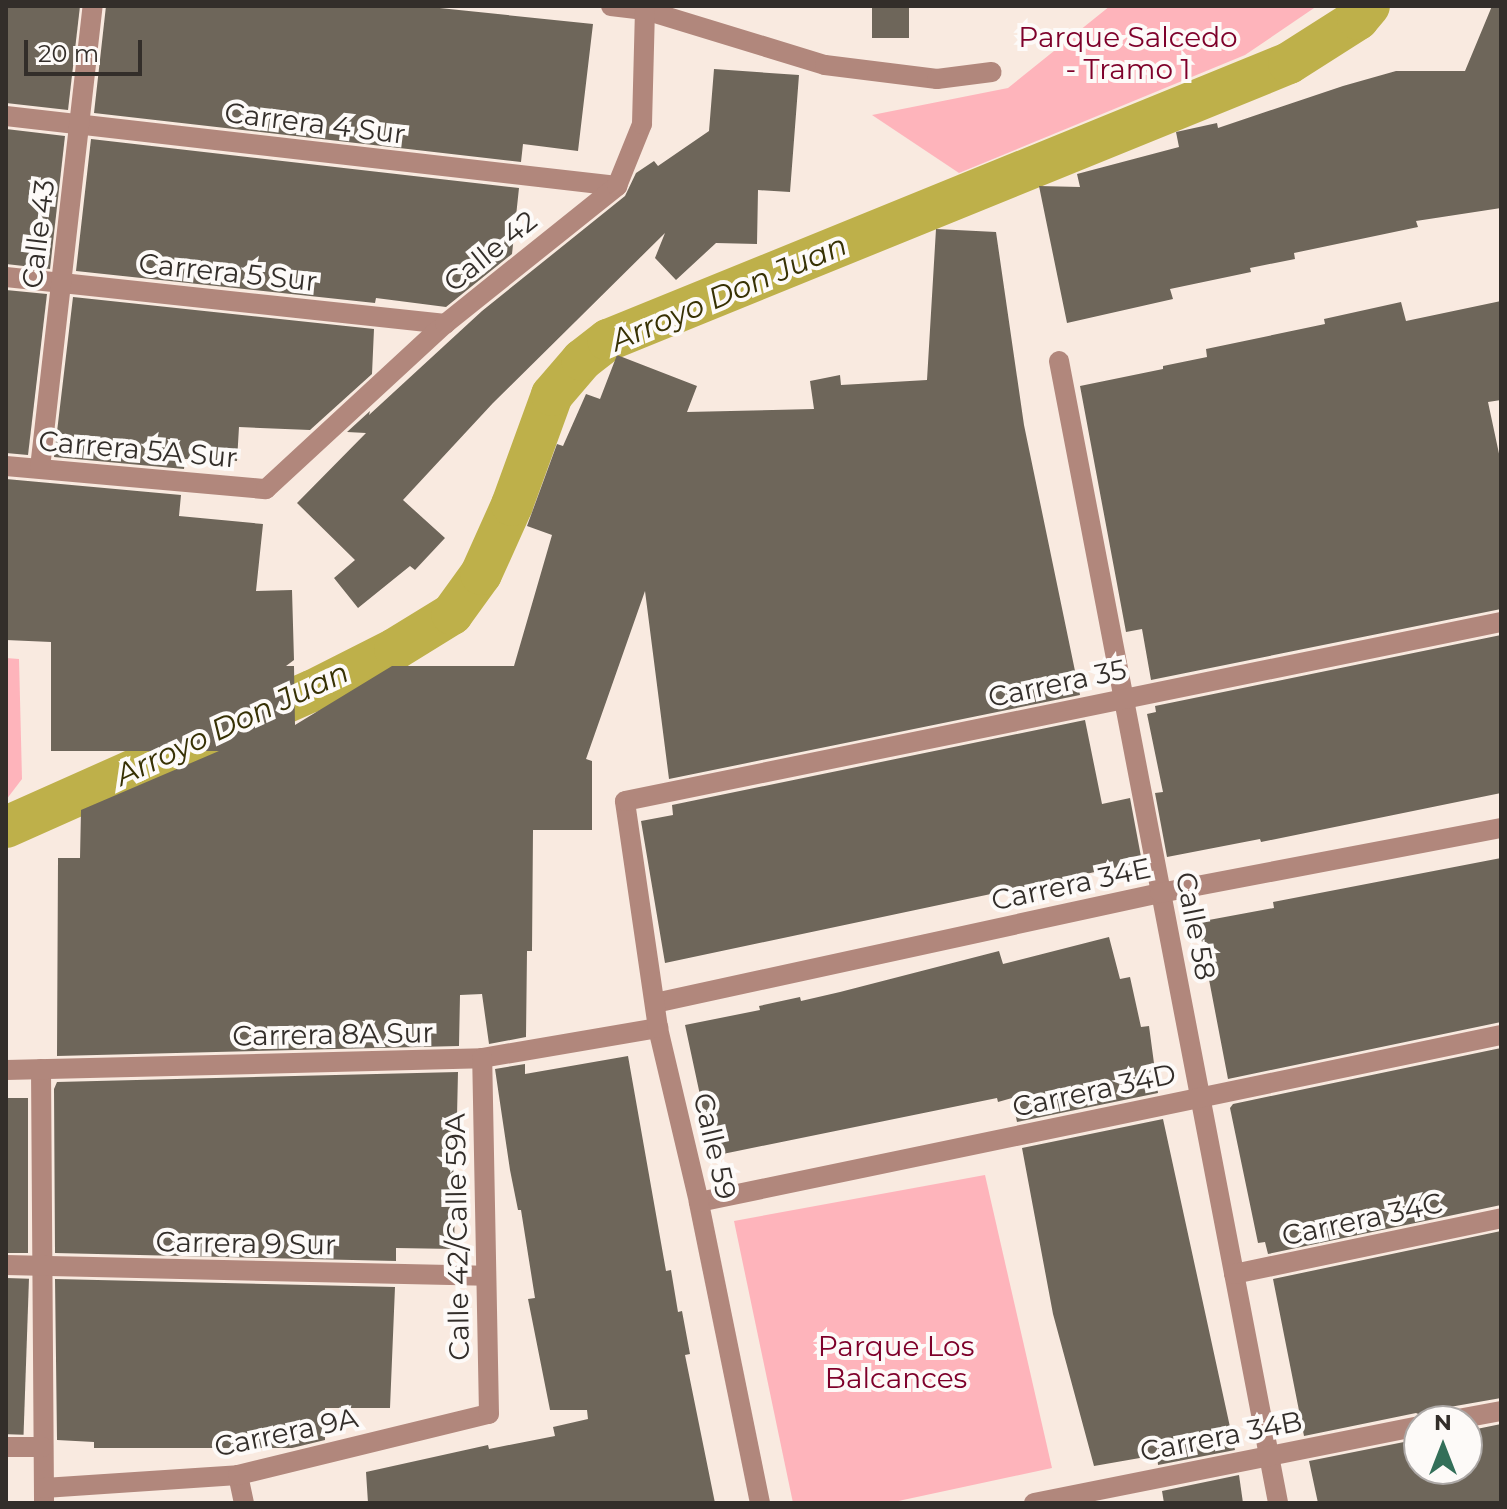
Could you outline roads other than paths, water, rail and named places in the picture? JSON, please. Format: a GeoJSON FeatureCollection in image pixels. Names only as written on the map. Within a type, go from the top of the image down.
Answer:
{"type":"FeatureCollection","features":[{"type":"Feature","properties":{"kind":"street","name":"Calle 43"},"geometry":{"type":"LineString","coordinates":[[40,468],[93,6]]}},
{"type":"Feature","properties":{"kind":"street"},"geometry":{"type":"LineString","coordinates":[[611,6],[645,8],[825,65],[937,79],[992,72]]}},
{"type":"Feature","properties":{"kind":"street","name":"Calle 42"},"geometry":{"type":"LineString","coordinates":[[266,489],[445,324],[617,186],[642,124],[645,8]]}},
{"type":"Feature","properties":{"kind":"street","name":"Carrera 4 Sur"},"geometry":{"type":"LineString","coordinates":[[6,116],[617,186]]}},
{"type":"Feature","properties":{"kind":"street","name":"Carrera 5 Sur"},"geometry":{"type":"LineString","coordinates":[[6,277],[445,324]]}},
{"type":"Feature","properties":{"kind":"street","name":"Calle 58"},"geometry":{"type":"LineString","coordinates":[[1059,361],[1126,697],[1160,893],[1278,1503]]}},
{"type":"Feature","properties":{"kind":"street","name":"Carrera 5A Sur"},"geometry":{"type":"LineString","coordinates":[[6,466],[266,489]]}},
{"type":"Feature","properties":{"kind":"street","name":"Carrera 35"},"geometry":{"type":"LineString","coordinates":[[625,801],[1501,622]]}},
{"type":"Feature","properties":{"kind":"street","name":"Calle 59"},"geometry":{"type":"LineString","coordinates":[[625,801],[658,1028],[699,1202],[760,1503]]}},
{"type":"Feature","properties":{"kind":"street","name":"Carrera 34E"},"geometry":{"type":"LineString","coordinates":[[655,1003],[1160,893],[1501,828]]}},
{"type":"Feature","properties":{"kind":"street","name":"Carrera 8A Sur"},"geometry":{"type":"LineString","coordinates":[[6,1070],[482,1058],[658,1028]]}},
{"type":"Feature","properties":{"kind":"street","name":"Carrera 34D"},"geometry":{"type":"LineString","coordinates":[[699,1202],[1201,1095],[1501,1035]]}},
{"type":"Feature","properties":{"kind":"street","name":"Calle 42/Calle 59A"},"geometry":{"type":"LineString","coordinates":[[482,1058],[489,1414]]}},
{"type":"Feature","properties":{"kind":"street"},"geometry":{"type":"LineString","coordinates":[[41,1069],[44,1496]]}},
{"type":"Feature","properties":{"kind":"street","name":"Carrera 34C"},"geometry":{"type":"LineString","coordinates":[[1234,1274],[1501,1218]]}},
{"type":"Feature","properties":{"kind":"street","name":"Carrera 9 Sur"},"geometry":{"type":"LineString","coordinates":[[6,1265],[485,1276]]}},
{"type":"Feature","properties":{"kind":"street","name":"Carrera 9A"},"geometry":{"type":"LineString","coordinates":[[44,1496],[238,1475],[489,1414]]}},
{"type":"Feature","properties":{"kind":"street","name":"Carrera 34B"},"geometry":{"type":"LineString","coordinates":[[1034,1503],[1403,1429]]}},
{"type":"Feature","properties":{"kind":"street"},"geometry":{"type":"LineString","coordinates":[[6,1447],[43,1447]]}},
{"type":"Feature","properties":{"kind":"street"},"geometry":{"type":"LineString","coordinates":[[238,1475],[244,1503]]}},
{"type":"Feature","properties":{"kind":"waterway","name":"Arroyo Don Juan"},"geometry":{"type":"LineString","coordinates":[[6,827],[312,691],[395,649],[452,614],[481,574],[512,505],[552,395],[582,360],[608,340],[1289,63],[1358,19],[1369,6]]}},
{"type":"Feature","properties":{"kind":"park label","name":"Parque Salcedo - Tramo 1"},"geometry":{"type":"Point","coordinates":[1128,53]}},
{"type":"Feature","properties":{"kind":"park label","name":"Parque Los Balcances"},"geometry":{"type":"Point","coordinates":[896,1362]}}]}
